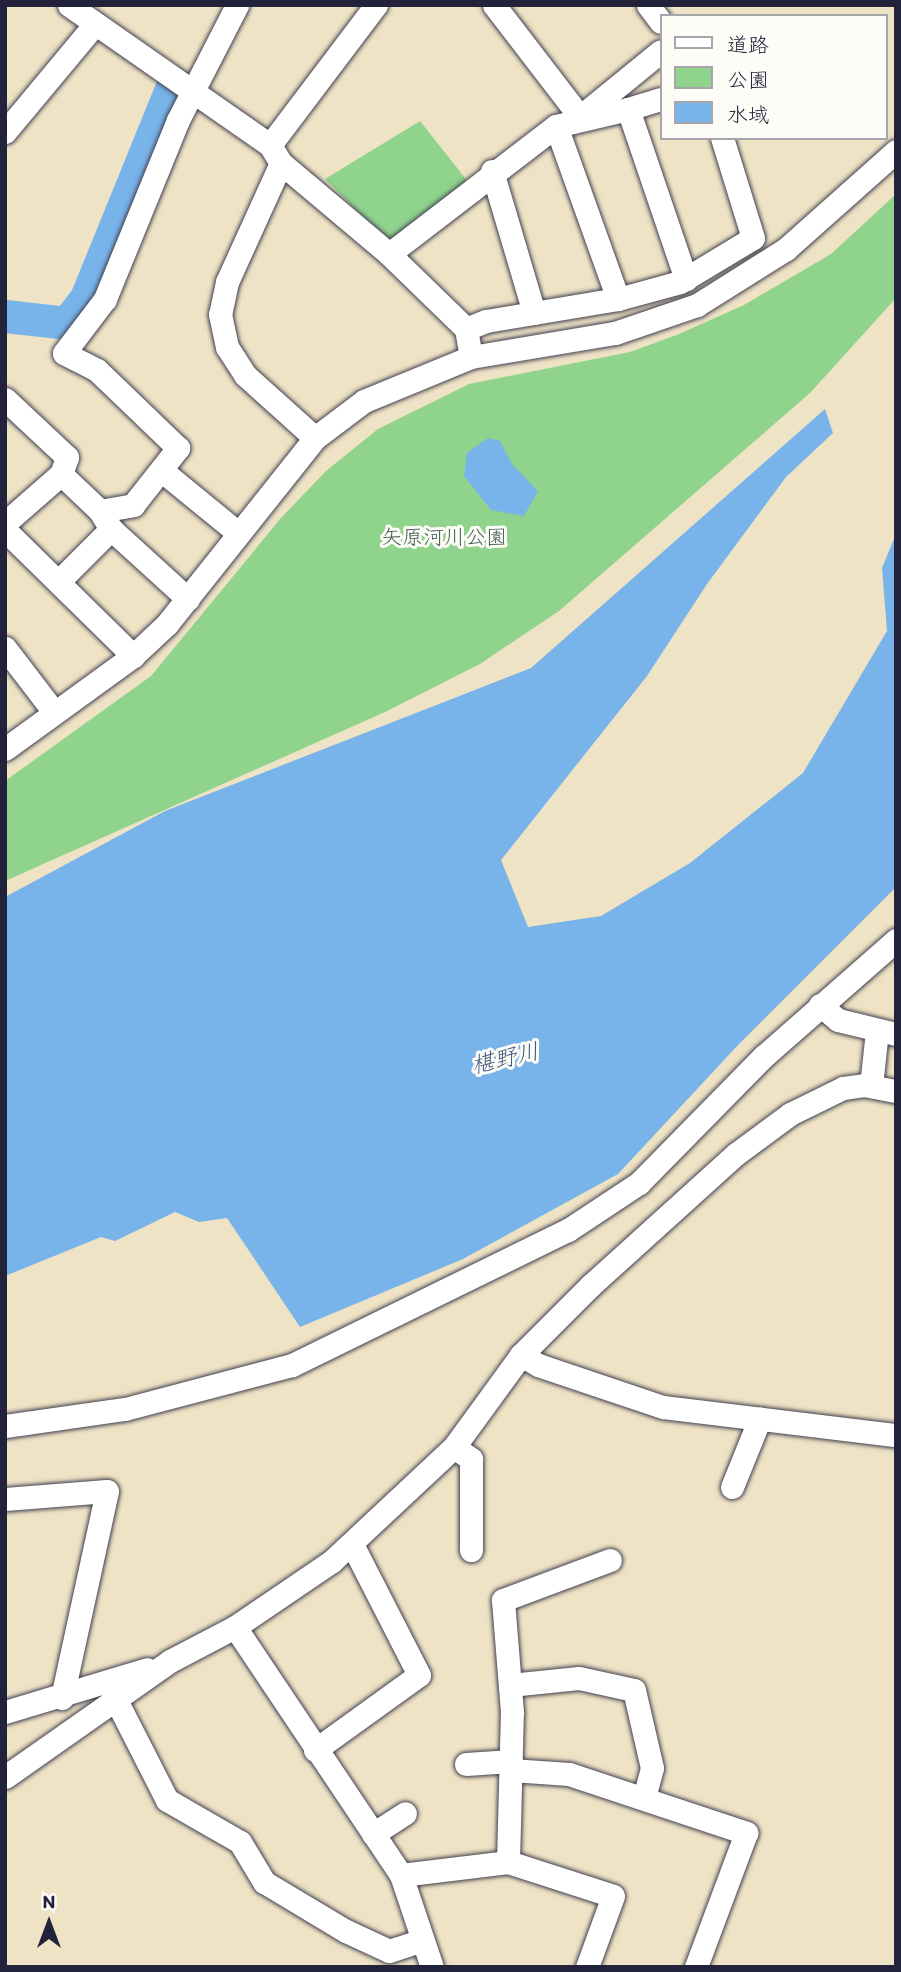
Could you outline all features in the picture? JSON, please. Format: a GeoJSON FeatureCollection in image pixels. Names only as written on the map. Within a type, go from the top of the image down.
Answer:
{"type":"FeatureCollection","features":[{"type":"Feature","properties":{"kind":"street"},"geometry":{"type":"LineString","coordinates":[[59,581],[106,520],[134,505],[178,448],[97,370],[64,353],[105,299],[191,91],[237,5]]}},
{"type":"Feature","properties":{"kind":"street"},"geometry":{"type":"LineString","coordinates":[[316,438],[245,375],[227,347],[220,314],[227,282],[276,154],[376,5]]}},
{"type":"Feature","properties":{"kind":"street"},"geometry":{"type":"LineString","coordinates":[[494,5],[580,117]]}},
{"type":"Feature","properties":{"kind":"street"},"geometry":{"type":"LineString","coordinates":[[648,5],[660,21]]}},
{"type":"Feature","properties":{"kind":"street"},"geometry":{"type":"LineString","coordinates":[[5,132],[86,13],[276,154],[388,254],[466,329],[471,357]]}},
{"type":"Feature","properties":{"kind":"street"},"geometry":{"type":"LineString","coordinates":[[580,117],[660,52]]}},
{"type":"Feature","properties":{"kind":"street"},"geometry":{"type":"LineString","coordinates":[[388,254],[492,171],[556,126],[580,117],[628,109],[660,99]]}},
{"type":"Feature","properties":{"kind":"street"},"geometry":{"type":"LineString","coordinates":[[628,109],[686,279]]}},
{"type":"Feature","properties":{"kind":"street"},"geometry":{"type":"LineString","coordinates":[[556,126],[618,299]]}},
{"type":"Feature","properties":{"kind":"street"},"geometry":{"type":"LineString","coordinates":[[466,329],[534,313],[618,299],[686,279],[753,238],[723,140]]}},
{"type":"Feature","properties":{"kind":"street"},"geometry":{"type":"LineString","coordinates":[[8,744],[134,656],[188,599],[316,438],[364,401],[471,357],[615,333],[697,305],[786,249],[896,151]]}},
{"type":"Feature","properties":{"kind":"street"},"geometry":{"type":"LineString","coordinates":[[492,171],[534,313]]}},
{"type":"Feature","properties":{"kind":"street"},"geometry":{"type":"LineString","coordinates":[[5,399],[67,457],[61,474],[5,523]]}},
{"type":"Feature","properties":{"kind":"street"},"geometry":{"type":"LineString","coordinates":[[161,470],[238,533]]}},
{"type":"Feature","properties":{"kind":"street"},"geometry":{"type":"LineString","coordinates":[[61,474],[188,599]]}},
{"type":"Feature","properties":{"kind":"street"},"geometry":{"type":"LineString","coordinates":[[5,530],[134,656]]}},
{"type":"Feature","properties":{"kind":"street"},"geometry":{"type":"LineString","coordinates":[[5,648],[54,712]]}},
{"type":"Feature","properties":{"kind":"street"},"geometry":{"type":"LineString","coordinates":[[5,1426],[125,1409],[292,1365],[473,1280],[568,1230],[639,1183],[820,1004],[896,940]]}},
{"type":"Feature","properties":{"kind":"street"},"geometry":{"type":"LineString","coordinates":[[820,1004],[838,1020],[886,1032],[871,1086]]}},
{"type":"Feature","properties":{"kind":"street"},"geometry":{"type":"LineString","coordinates":[[5,1777],[170,1661],[235,1627],[352,1544],[454,1447],[521,1355],[591,1284],[747,1146],[814,1101],[843,1088],[871,1086],[896,1091]]}},
{"type":"Feature","properties":{"kind":"street"},"geometry":{"type":"LineString","coordinates":[[521,1355],[538,1365],[663,1408],[760,1418],[823,1430],[896,1435]]}},
{"type":"Feature","properties":{"kind":"street"},"geometry":{"type":"LineString","coordinates":[[732,1487],[760,1418]]}},
{"type":"Feature","properties":{"kind":"street"},"geometry":{"type":"LineString","coordinates":[[454,1447],[471,1460],[471,1550]]}},
{"type":"Feature","properties":{"kind":"street"},"geometry":{"type":"LineString","coordinates":[[5,1499],[107,1491],[62,1698]]}},
{"type":"Feature","properties":{"kind":"street"},"geometry":{"type":"LineString","coordinates":[[316,1750],[419,1675],[352,1544]]}},
{"type":"Feature","properties":{"kind":"street"},"geometry":{"type":"LineString","coordinates":[[508,1862],[510,1685],[503,1600],[610,1560]]}},
{"type":"Feature","properties":{"kind":"street"},"geometry":{"type":"LineString","coordinates":[[235,1627],[401,1875],[432,1967]]}},
{"type":"Feature","properties":{"kind":"street"},"geometry":{"type":"LineString","coordinates":[[5,1712],[62,1698],[170,1661]]}},
{"type":"Feature","properties":{"kind":"street"},"geometry":{"type":"LineString","coordinates":[[510,1685],[579,1678],[634,1690],[652,1768],[644,1797]]}},
{"type":"Feature","properties":{"kind":"street"},"geometry":{"type":"LineString","coordinates":[[116,1700],[167,1800],[240,1842],[264,1882],[346,1931],[389,1951],[422,1940]]}},
{"type":"Feature","properties":{"kind":"street"},"geometry":{"type":"LineString","coordinates":[[466,1765],[511,1765],[569,1774],[746,1833],[696,1967]]}},
{"type":"Feature","properties":{"kind":"street"},"geometry":{"type":"LineString","coordinates":[[373,1834],[405,1812]]}},
{"type":"Feature","properties":{"kind":"street"},"geometry":{"type":"LineString","coordinates":[[401,1875],[508,1862],[620,1899],[587,1967]]}},
{"type":"Feature","properties":{"kind":"green space"},"geometry":{"type":"Polygon","coordinates":[[[420,121],[469,183],[388,241],[325,179],[420,121]]]}},
{"type":"Feature","properties":{"kind":"green space","name":"矢原河川公園"},"geometry":{"type":"Polygon","coordinates":[[[896,194],[896,298],[810,393],[559,611],[480,664],[385,712],[5,881],[5,781],[151,676],[281,518],[326,471],[378,429],[469,384],[630,352],[744,305],[831,254],[896,194]]]}},
{"type":"Feature","properties":{"kind":"water","name":"椹野川"},"geometry":{"type":"Polygon","coordinates":[[[825,409],[833,433],[786,477],[707,584],[647,676],[501,860],[528,927],[601,916],[690,863],[803,773],[887,631],[882,568],[896,534],[895,888],[739,1044],[618,1174],[463,1259],[300,1327],[227,1218],[199,1222],[175,1212],[115,1241],[101,1237],[5,1276],[5,897],[165,811],[531,668],[825,409]]]}},
{"type":"Feature","properties":{"kind":"water"},"geometry":{"type":"Polygon","coordinates":[[[488,438],[500,441],[512,464],[538,491],[524,516],[491,510],[464,476],[467,453],[488,438]]]}},
{"type":"Feature","properties":{"kind":"waterway"},"geometry":{"type":"LineString","coordinates":[[5,316],[67,323],[86,298],[170,91]]}}]}
